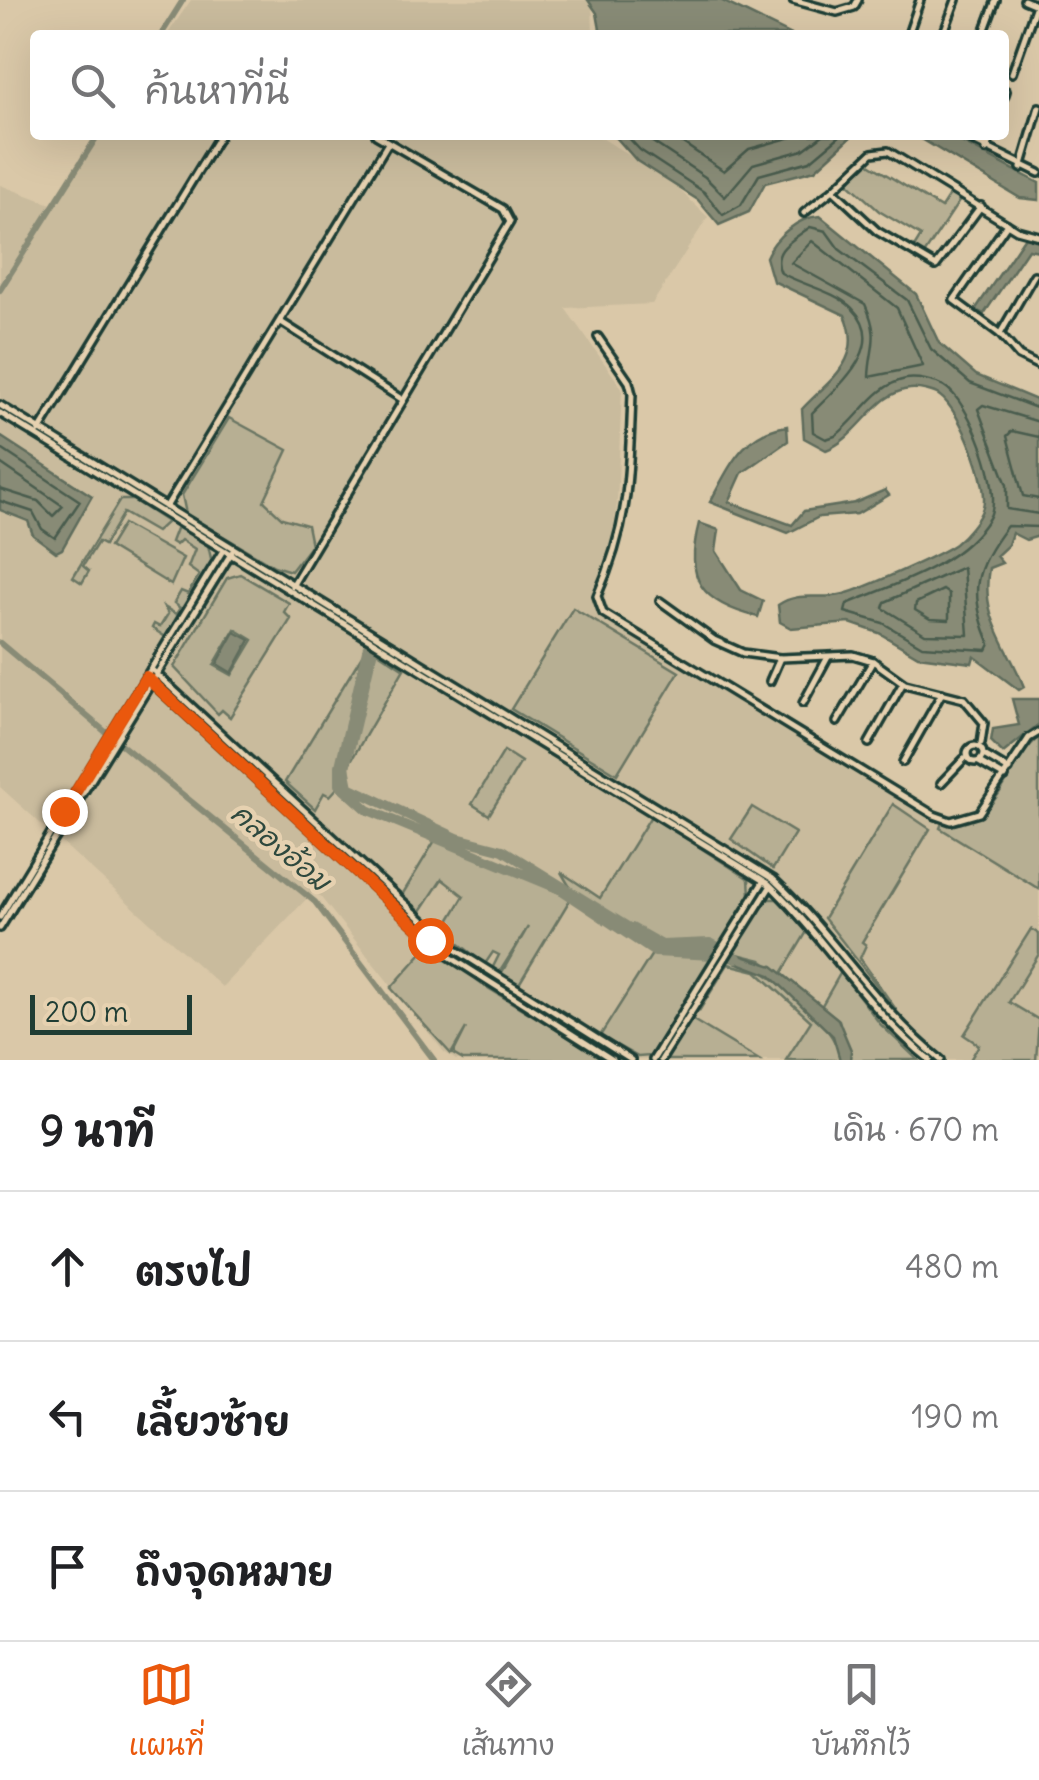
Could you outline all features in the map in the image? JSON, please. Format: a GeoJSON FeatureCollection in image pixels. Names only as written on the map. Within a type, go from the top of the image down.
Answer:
{"type":"FeatureCollection","features":[{"type":"Feature","properties":{"kind":"street"},"geometry":{"type":"LineString","coordinates":[[792,0],[837,12],[854,8],[858,0]]}},
{"type":"Feature","properties":{"kind":"street"},"geometry":{"type":"LineString","coordinates":[[910,30],[920,0]]}},
{"type":"Feature","properties":{"kind":"street"},"geometry":{"type":"LineString","coordinates":[[945,30],[956,0]]}},
{"type":"Feature","properties":{"kind":"street"},"geometry":{"type":"LineString","coordinates":[[986,30],[996,0]]}},
{"type":"Feature","properties":{"kind":"street"},"geometry":{"type":"LineString","coordinates":[[1012,73],[1037,6],[1024,0]]}},
{"type":"Feature","properties":{"kind":"street"},"geometry":{"type":"LineString","coordinates":[[1021,168],[1039,108]]}},
{"type":"Feature","properties":{"kind":"street"},"geometry":{"type":"LineString","coordinates":[[38,432],[217,140]]}},
{"type":"Feature","properties":{"kind":"street"},"geometry":{"type":"LineString","coordinates":[[291,588],[510,222],[503,209],[384,140]]}},
{"type":"Feature","properties":{"kind":"street"},"geometry":{"type":"LineString","coordinates":[[969,140],[1021,168],[1039,173]]}},
{"type":"Feature","properties":{"kind":"street"},"geometry":{"type":"LineString","coordinates":[[986,150],[989,140]]}},
{"type":"Feature","properties":{"kind":"street"},"geometry":{"type":"LineString","coordinates":[[164,510],[388,143]]}},
{"type":"Feature","properties":{"kind":"street"},"geometry":{"type":"LineString","coordinates":[[804,213],[872,153],[882,150],[1007,224],[1039,236]]}},
{"type":"Feature","properties":{"kind":"street"},"geometry":{"type":"LineString","coordinates":[[833,190],[877,231],[936,266],[981,206]]}},
{"type":"Feature","properties":{"kind":"street"},"geometry":{"type":"LineString","coordinates":[[1007,224],[954,297],[1000,334],[1019,356],[1039,366]]}},
{"type":"Feature","properties":{"kind":"street"},"geometry":{"type":"LineString","coordinates":[[1000,334],[1034,275]]}},
{"type":"Feature","properties":{"kind":"street"},"geometry":{"type":"LineString","coordinates":[[281,322],[403,400]]}},
{"type":"Feature","properties":{"kind":"street"},"geometry":{"type":"LineString","coordinates":[[598,338],[629,382],[632,394],[629,502],[614,558],[597,596],[603,613],[934,815],[951,821],[979,813],[1039,732]]}},
{"type":"Feature","properties":{"kind":"street"},"geometry":{"type":"LineString","coordinates":[[0,405],[225,548],[765,878],[815,918],[894,1019],[941,1060]]}},
{"type":"Feature","properties":{"kind":"street"},"geometry":{"type":"LineString","coordinates":[[0,413],[38,432]]}},
{"type":"Feature","properties":{"kind":"street"},"geometry":{"type":"LineString","coordinates":[[0,928],[225,548]]}},
{"type":"Feature","properties":{"kind":"street"},"geometry":{"type":"LineString","coordinates":[[0,918],[150,679],[158,675],[232,552]]}},
{"type":"Feature","properties":{"kind":"street"},"geometry":{"type":"LineString","coordinates":[[660,601],[714,640],[743,654],[780,658],[852,655],[872,661],[904,683],[964,699],[984,723],[979,762]]}},
{"type":"Feature","properties":{"kind":"street"},"geometry":{"type":"LineString","coordinates":[[770,681],[780,658]]}},
{"type":"Feature","properties":{"kind":"street"},"geometry":{"type":"LineString","coordinates":[[804,703],[828,658]]}},
{"type":"Feature","properties":{"kind":"street"},"geometry":{"type":"LineString","coordinates":[[837,722],[872,661]]}},
{"type":"Feature","properties":{"kind":"street"},"geometry":{"type":"LineString","coordinates":[[151,670],[453,948],[631,1060]]}},
{"type":"Feature","properties":{"kind":"street"},"geometry":{"type":"LineString","coordinates":[[150,679],[448,955],[613,1060]]}},
{"type":"Feature","properties":{"kind":"street"},"geometry":{"type":"LineString","coordinates":[[869,743],[904,683]]}},
{"type":"Feature","properties":{"kind":"street"},"geometry":{"type":"LineString","coordinates":[[903,762],[942,693]]}},
{"type":"Feature","properties":{"kind":"street"},"geometry":{"type":"LineString","coordinates":[[980,749],[1009,770]]}},
{"type":"Feature","properties":{"kind":"street"},"geometry":{"type":"LineString","coordinates":[[941,783],[980,749]]}},
{"type":"Feature","properties":{"kind":"street"},"geometry":{"type":"LineString","coordinates":[[967,758],[1005,777]]}},
{"type":"Feature","properties":{"kind":"street"},"geometry":{"type":"LineString","coordinates":[[660,1060],[765,878]]}},
{"type":"Feature","properties":{"kind":"street"},"geometry":{"type":"LineString","coordinates":[[725,948],[773,884]]}},
{"type":"Feature","properties":{"kind":"street"},"geometry":{"type":"LineString","coordinates":[[773,884],[810,923],[879,1013],[930,1060]]}},
{"type":"Feature","properties":{"kind":"street"},"geometry":{"type":"LineString","coordinates":[[653,1060],[717,962]]}},
{"type":"Feature","properties":{"kind":"shaded area"},"geometry":{"type":"Polygon","coordinates":[[[191,0],[592,3],[593,30],[170,30],[191,0]]]}},
{"type":"Feature","properties":{"kind":"shaded area"},"geometry":{"type":"Polygon","coordinates":[[[98,140],[605,140],[670,181],[708,217],[652,304],[565,308],[622,388],[617,504],[603,613],[934,815],[979,813],[1028,731],[1039,730],[1039,1060],[456,1060],[444,1052],[315,890],[222,987],[0,787],[0,185],[54,205],[98,140]]]}},
{"type":"Feature","properties":{"kind":"shaded area"},"geometry":{"type":"Polygon","coordinates":[[[866,162],[941,208],[950,194],[960,200],[923,256],[913,249],[921,236],[879,211],[848,183],[866,162]]]}},
{"type":"Feature","properties":{"kind":"shaded area"},"geometry":{"type":"Polygon","coordinates":[[[229,418],[288,450],[264,501],[282,518],[307,525],[311,545],[291,571],[274,566],[186,514],[182,495],[229,418]]]}},
{"type":"Feature","properties":{"kind":"shaded area"},"geometry":{"type":"Polygon","coordinates":[[[120,500],[133,500],[167,522],[156,532],[123,513],[104,545],[98,542],[83,566],[89,571],[82,583],[73,577],[120,500]]]}},
{"type":"Feature","properties":{"kind":"shaded area"},"geometry":{"type":"Polygon","coordinates":[[[123,524],[183,558],[171,585],[109,547],[123,524]]]}},
{"type":"Feature","properties":{"kind":"shaded area"},"geometry":{"type":"Polygon","coordinates":[[[177,526],[208,545],[212,563],[167,638],[152,628],[154,624],[160,627],[168,614],[164,607],[176,614],[180,608],[174,603],[181,591],[188,594],[199,575],[188,567],[195,549],[181,540],[176,545],[171,542],[177,526]]]}},
{"type":"Feature","properties":{"kind":"shaded area"},"geometry":{"type":"Polygon","coordinates":[[[240,574],[289,603],[284,612],[291,619],[230,717],[222,710],[218,714],[174,667],[227,578],[240,574]],[[235,629],[214,665],[232,675],[253,640],[235,629]]]}},
{"type":"Feature","properties":{"kind":"shaded area"},"geometry":{"type":"Polygon","coordinates":[[[573,608],[679,672],[617,774],[511,709],[573,608]]]}},
{"type":"Feature","properties":{"kind":"shaded area"},"geometry":{"type":"Polygon","coordinates":[[[367,647],[340,785],[330,796],[324,793],[315,809],[285,782],[367,647]]]}},
{"type":"Feature","properties":{"kind":"shaded area"},"geometry":{"type":"Polygon","coordinates":[[[375,650],[404,669],[349,764],[349,787],[344,768],[375,650]]]}},
{"type":"Feature","properties":{"kind":"shaded area"},"geometry":{"type":"Polygon","coordinates":[[[1039,737],[1039,889],[940,828],[942,823],[961,824],[976,818],[988,808],[1039,737]]]}},
{"type":"Feature","properties":{"kind":"shaded area"},"geometry":{"type":"Polygon","coordinates":[[[504,751],[521,762],[489,815],[472,804],[504,751]]]}},
{"type":"Feature","properties":{"kind":"shaded area"},"geometry":{"type":"Polygon","coordinates":[[[893,804],[930,829],[862,942],[866,945],[860,958],[897,1011],[824,918],[893,804]]]}},
{"type":"Feature","properties":{"kind":"shaded area"},"geometry":{"type":"Polygon","coordinates":[[[752,807],[795,833],[773,869],[731,839],[752,807]]]}},
{"type":"Feature","properties":{"kind":"shaded area"},"geometry":{"type":"Polygon","coordinates":[[[651,816],[749,879],[750,895],[718,947],[709,943],[662,945],[571,889],[561,872],[600,898],[651,816]]]}},
{"type":"Feature","properties":{"kind":"shaded area"},"geometry":{"type":"Polygon","coordinates":[[[437,837],[571,898],[519,984],[501,974],[528,927],[499,973],[492,969],[499,955],[493,952],[485,964],[443,931],[464,896],[442,879],[421,911],[402,895],[437,837]]]}},
{"type":"Feature","properties":{"kind":"shaded area"},"geometry":{"type":"Polygon","coordinates":[[[777,899],[808,930],[781,975],[761,960],[733,953],[760,904],[777,899]]]}},
{"type":"Feature","properties":{"kind":"shaded area"},"geometry":{"type":"Polygon","coordinates":[[[1031,929],[1039,934],[1039,954],[1009,1002],[1039,1020],[1036,1060],[970,1060],[979,1045],[964,1035],[1031,929]]]}},
{"type":"Feature","properties":{"kind":"shaded area"},"geometry":{"type":"Polygon","coordinates":[[[429,945],[488,988],[606,1060],[463,1060],[453,1054],[466,1028],[451,1054],[391,988],[429,945]]]}},
{"type":"Feature","properties":{"kind":"shaded area"},"geometry":{"type":"Polygon","coordinates":[[[652,954],[713,955],[650,1056],[638,1057],[600,1036],[652,954]]]}},
{"type":"Feature","properties":{"kind":"shaded area"},"geometry":{"type":"Polygon","coordinates":[[[728,959],[762,971],[800,1001],[831,1036],[840,1060],[786,1060],[811,1021],[756,971],[728,964],[699,1011],[728,959]]]}},
{"type":"Feature","properties":{"kind":"shaded area"},"geometry":{"type":"Polygon","coordinates":[[[841,972],[880,1024],[918,1060],[850,1060],[839,1020],[821,1007],[841,972]]]}},
{"type":"Feature","properties":{"kind":"shaded area"},"geometry":{"type":"Polygon","coordinates":[[[690,1018],[693,1020],[759,1060],[665,1060],[690,1018]]]}},
{"type":"Feature","properties":{"kind":"water"},"geometry":{"type":"Polygon","coordinates":[[[588,0],[720,0],[782,30],[600,30],[597,13],[588,0]]]}},
{"type":"Feature","properties":{"kind":"water"},"geometry":{"type":"Polygon","coordinates":[[[618,140],[848,140],[815,170],[765,183],[749,212],[719,225],[698,200],[637,161],[618,140]]]}},
{"type":"Feature","properties":{"kind":"water"},"geometry":{"type":"Polygon","coordinates":[[[923,140],[957,140],[1039,183],[1039,200],[1020,198],[923,140]]]}},
{"type":"Feature","properties":{"kind":"water"},"geometry":{"type":"Polygon","coordinates":[[[820,216],[916,294],[939,343],[976,375],[1039,401],[1039,536],[1026,540],[1012,533],[1008,545],[996,556],[1002,563],[989,568],[987,585],[997,630],[1024,687],[1019,690],[974,656],[972,663],[918,656],[879,633],[850,623],[791,628],[780,622],[778,605],[786,601],[844,594],[947,549],[967,532],[983,507],[982,482],[972,448],[948,404],[934,393],[913,389],[898,392],[826,450],[804,438],[802,409],[842,368],[851,344],[850,331],[845,315],[773,281],[766,257],[788,230],[803,220],[820,216]]]}},
{"type":"Feature","properties":{"kind":"water"},"geometry":{"type":"Polygon","coordinates":[[[1025,237],[1039,240],[1039,251],[1028,249],[984,314],[975,310],[1025,237]]]}},
{"type":"Feature","properties":{"kind":"water"},"geometry":{"type":"Polygon","coordinates":[[[787,426],[788,441],[742,473],[729,502],[792,525],[804,511],[855,503],[885,490],[889,495],[857,514],[819,517],[788,533],[710,502],[749,443],[759,435],[787,426]]]}},
{"type":"Feature","properties":{"kind":"water"},"geometry":{"type":"Polygon","coordinates":[[[0,436],[92,496],[62,549],[56,552],[33,535],[28,521],[0,510],[0,436]]]}},
{"type":"Feature","properties":{"kind":"water"},"geometry":{"type":"Polygon","coordinates":[[[699,523],[719,530],[716,551],[741,590],[763,601],[758,617],[723,604],[701,586],[694,560],[699,523]]]}},
{"type":"Feature","properties":{"kind":"water"},"geometry":{"type":"Polygon","coordinates":[[[235,632],[250,640],[232,673],[217,664],[235,632]]]}},
{"type":"Feature","properties":{"kind":"water"},"geometry":{"type":"Polygon","coordinates":[[[1012,699],[1039,699],[1039,724],[1003,753],[991,741],[993,729],[1019,725],[1012,699]]]}},
{"type":"Feature","properties":{"kind":"water"},"geometry":{"type":"Polygon","coordinates":[[[731,952],[773,966],[838,1019],[851,1050],[850,1060],[840,1060],[833,1036],[770,975],[727,959],[731,952]]]}},
{"type":"Feature","properties":{"kind":"waterway"},"geometry":{"type":"LineString","coordinates":[[164,30],[183,0]]}},
{"type":"Feature","properties":{"kind":"waterway"},"geometry":{"type":"LineString","coordinates":[[0,290],[95,140]]}},
{"type":"Feature","properties":{"kind":"waterway","name":"คลองอ้อม"},"geometry":{"type":"LineString","coordinates":[[0,643],[108,734]]}},
{"type":"Feature","properties":{"kind":"waterway"},"geometry":{"type":"LineString","coordinates":[[632,928],[662,945],[710,943],[718,947],[714,955],[655,952],[562,890],[368,810],[340,785],[340,766],[368,646],[373,649],[345,767],[349,787],[457,838],[503,850],[660,947],[706,947],[736,958],[737,958]]}},
{"type":"Feature","properties":{"kind":"waterway","name":"คลองอ้อม"},"geometry":{"type":"LineString","coordinates":[[113,738],[315,902],[434,1060]]}},
{"type":"Feature","properties":{"kind":"route"},"geometry":{"type":"LineString","coordinates":[[64,811],[146,677],[430,940]]}}]}
